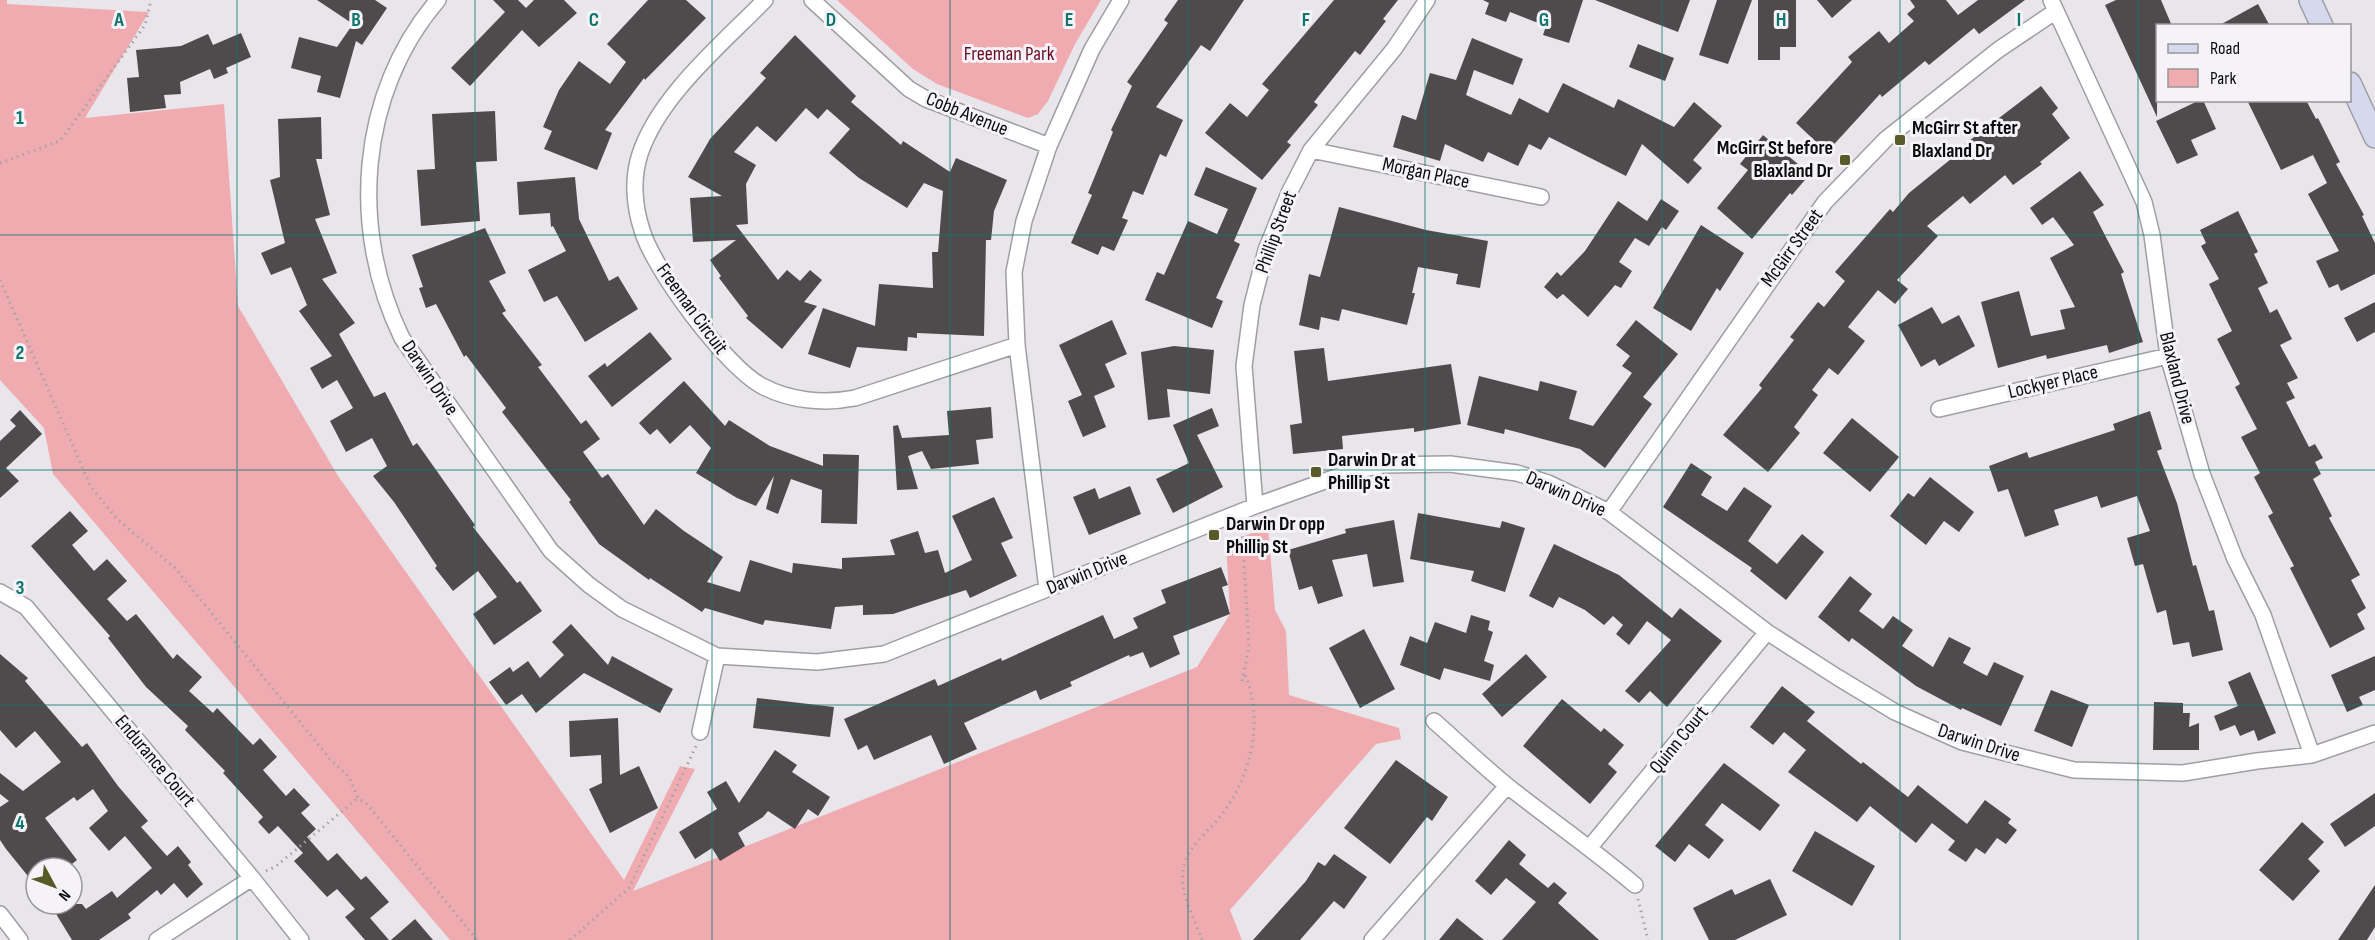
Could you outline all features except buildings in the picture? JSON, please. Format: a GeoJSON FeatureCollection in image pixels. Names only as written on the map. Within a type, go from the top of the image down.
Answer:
{"type":"FeatureCollection","features":[{"type":"Feature","properties":{"kind":"street","name":"Darwin Drive"},"geometry":{"type":"LineString","coordinates":[[438,0],[407,42],[382,103],[374,132],[369,164],[371,234],[379,281],[388,309],[402,338],[551,551],[589,585],[622,609],[717,656],[817,662],[884,654],[1255,506],[1350,472],[1383,465],[1417,463],[1517,473],[1548,483],[1609,512],[1767,632],[1895,712],[1962,742],[2074,770],[2183,774],[2257,761],[2312,755],[2375,733]]}},
{"type":"Feature","properties":{"kind":"street","name":"Freeman Circuit"},"geometry":{"type":"LineString","coordinates":[[765,0],[675,94],[653,125],[640,154],[636,207],[642,232],[651,253],[712,340],[744,374],[762,387],[801,399],[837,401],[855,398],[1017,345]]}},
{"type":"Feature","properties":{"kind":"street","name":"Cobb Avenue"},"geometry":{"type":"LineString","coordinates":[[812,0],[909,89],[926,99],[1049,146]]}},
{"type":"Feature","properties":{"kind":"street"},"geometry":{"type":"LineString","coordinates":[[1047,589],[1017,345],[1014,272],[1049,146],[1092,49],[1121,0]]}},
{"type":"Feature","properties":{"kind":"street","name":"Phillip Street"},"geometry":{"type":"LineString","coordinates":[[1255,506],[1244,366],[1252,305],[1266,250],[1289,193],[1311,150],[1394,49],[1427,0]]}},
{"type":"Feature","properties":{"kind":"street"},"geometry":{"type":"LineString","coordinates":[[2310,0],[2321,24]]}},
{"type":"Feature","properties":{"kind":"street","name":"Blaxland Drive"},"geometry":{"type":"LineString","coordinates":[[2054,6],[2144,202],[2152,235],[2168,356],[2202,474],[2235,559],[2263,615],[2312,755]]}},
{"type":"Feature","properties":{"kind":"street","name":"McGirr Street"},"geometry":{"type":"LineString","coordinates":[[1609,512],[1825,202],[1862,162],[1901,126],[2054,6]]}},
{"type":"Feature","properties":{"kind":"street"},"geometry":{"type":"LineString","coordinates":[[2351,87],[2375,137]]}},
{"type":"Feature","properties":{"kind":"street","name":"Morgan Place"},"geometry":{"type":"LineString","coordinates":[[1311,150],[1541,197]]}},
{"type":"Feature","properties":{"kind":"street","name":"Lockyer Place"},"geometry":{"type":"LineString","coordinates":[[1939,409],[2168,356]]}},
{"type":"Feature","properties":{"kind":"street","name":"Endurance Court"},"geometry":{"type":"LineString","coordinates":[[0,592],[26,607],[301,940]]}},
{"type":"Feature","properties":{"kind":"street","name":"Quinn Court"},"geometry":{"type":"LineString","coordinates":[[1590,847],[1767,632]]}},
{"type":"Feature","properties":{"kind":"street"},"geometry":{"type":"LineString","coordinates":[[700,732],[717,656]]}},
{"type":"Feature","properties":{"kind":"street"},"geometry":{"type":"LineString","coordinates":[[1434,720],[1508,786],[1564,830],[1590,847],[1635,885]]}},
{"type":"Feature","properties":{"kind":"street"},"geometry":{"type":"LineString","coordinates":[[1372,940],[1508,786]]}},
{"type":"Feature","properties":{"kind":"street"},"geometry":{"type":"LineString","coordinates":[[157,940],[252,878]]}},
{"type":"Feature","properties":{"kind":"street"},"geometry":{"type":"LineString","coordinates":[[0,915],[20,940]]}},
{"type":"Feature","properties":{"kind":"path"},"geometry":{"type":"LineString","coordinates":[[0,162],[60,141],[144,25],[151,0]]}},
{"type":"Feature","properties":{"kind":"path"},"geometry":{"type":"LineString","coordinates":[[0,280],[90,487],[118,520],[175,568],[330,759],[349,777],[358,798],[367,804],[477,940]]}},
{"type":"Feature","properties":{"kind":"path"},"geometry":{"type":"LineString","coordinates":[[1238,513],[1243,530],[1249,647],[1242,681]]}},
{"type":"Feature","properties":{"kind":"path"},"geometry":{"type":"LineString","coordinates":[[1202,940],[1185,890],[1183,872],[1188,854],[1232,800],[1245,772],[1253,731],[1253,692],[1244,673]]}},
{"type":"Feature","properties":{"kind":"path"},"geometry":{"type":"LineString","coordinates":[[570,940],[629,888],[692,759],[700,732]]}},
{"type":"Feature","properties":{"kind":"path"},"geometry":{"type":"LineString","coordinates":[[252,878],[275,867],[358,798]]}},
{"type":"Feature","properties":{"kind":"path"},"geometry":{"type":"LineString","coordinates":[[1635,885],[1648,940]]}},
{"type":"Feature","properties":{"kind":"green space"},"geometry":{"type":"Polygon","coordinates":[[[0,0],[7,0],[7,4],[149,12],[85,118],[224,104],[238,306],[338,476],[624,880],[680,766],[695,769],[633,891],[1197,667],[1230,614],[1226,543],[1268,527],[1275,610],[1286,631],[1289,695],[1399,728],[1401,739],[1376,744],[1230,910],[1242,940],[450,940],[53,474],[44,428],[0,380],[0,0]]]}},
{"type":"Feature","properties":{"kind":"green space","name":"Freeman Park"},"geometry":{"type":"Polygon","coordinates":[[[837,0],[1101,0],[1075,44],[1048,101],[1038,114],[1028,118],[937,84],[913,69],[837,0]]]}},
{"type":"Feature","properties":{"kind":"place","name":"McGirr St after Blaxland Dr"},"geometry":{"type":"Point","coordinates":[1900,140]}},
{"type":"Feature","properties":{"kind":"place","name":"McGirr St before Blaxland Dr"},"geometry":{"type":"Point","coordinates":[1845,160]}},
{"type":"Feature","properties":{"kind":"place","name":"Darwin Dr at Phillip St"},"geometry":{"type":"Point","coordinates":[1316,472]}},
{"type":"Feature","properties":{"kind":"place","name":"Darwin Dr opp Phillip St"},"geometry":{"type":"Point","coordinates":[1214,535]}}]}
